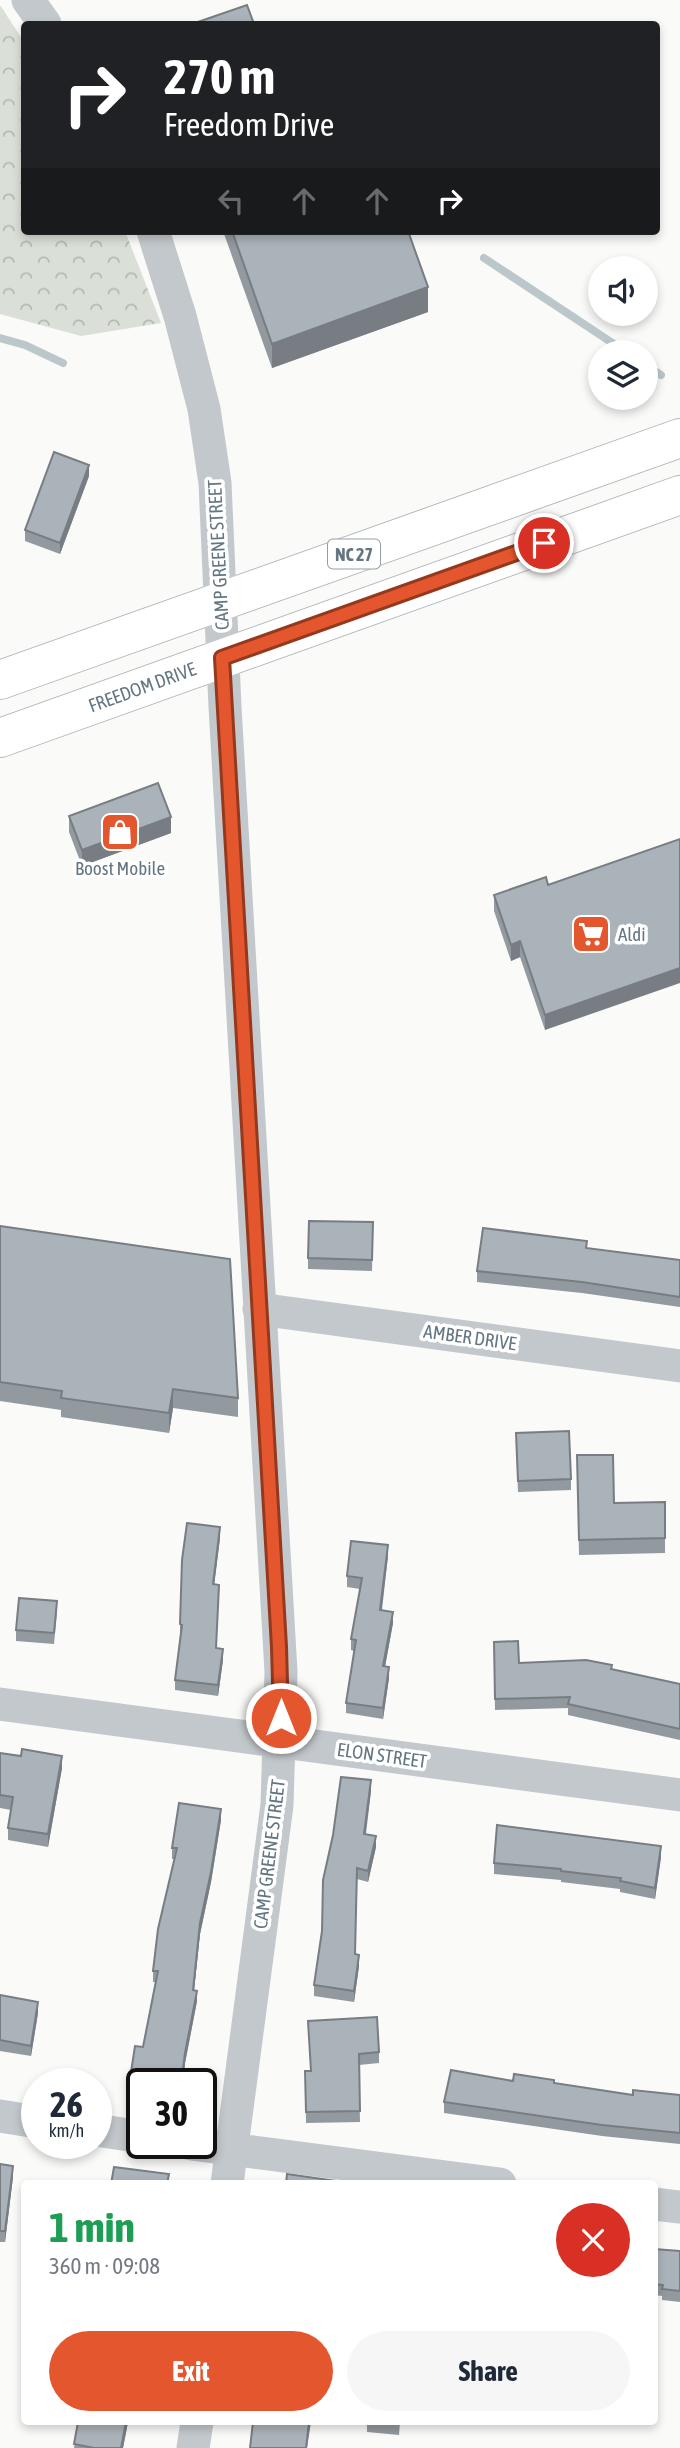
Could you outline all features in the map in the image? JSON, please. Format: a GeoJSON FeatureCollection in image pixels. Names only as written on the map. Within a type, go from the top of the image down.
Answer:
{"type":"FeatureCollection","features":[{"type":"Feature","properties":{"kind":"main road","name":"NC 27"},"geometry":{"type":"LineString","coordinates":[[0,680],[680,438]]}},
{"type":"Feature","properties":{"kind":"main road","name":"FREEDOM DRIVE"},"geometry":{"type":"LineString","coordinates":[[0,738],[680,495]]}},
{"type":"Feature","properties":{"kind":"street"},"geometry":{"type":"LineString","coordinates":[[28,0],[43,21]]}},
{"type":"Feature","properties":{"kind":"street","name":"CAMP GREENE STREET"},"geometry":{"type":"LineString","coordinates":[[154,235],[180,316],[204,409],[219,525],[222,658],[281,1672],[278,1805],[228,2180]]}},
{"type":"Feature","properties":{"kind":"street","name":"AMBER DRIVE"},"geometry":{"type":"LineString","coordinates":[[259,1310],[680,1366]]}},
{"type":"Feature","properties":{"kind":"street","name":"ELON STREET"},"geometry":{"type":"LineString","coordinates":[[0,1704],[680,1795]]}},
{"type":"Feature","properties":{"kind":"street"},"geometry":{"type":"LineString","coordinates":[[0,2116],[21,2119]]}},
{"type":"Feature","properties":{"kind":"street"},"geometry":{"type":"LineString","coordinates":[[217,2148],[468,2180]]}},
{"type":"Feature","properties":{"kind":"street"},"geometry":{"type":"LineString","coordinates":[[658,2204],[680,2207]]}},
{"type":"Feature","properties":{"kind":"street"},"geometry":{"type":"LineString","coordinates":[[193,2448],[197,2425]]}},
{"type":"Feature","properties":{"kind":"green space"},"geometry":{"type":"Polygon","coordinates":[[[0,5],[21,37],[21,235],[127,235],[161,323],[81,336],[0,314],[0,5]]]}},
{"type":"Feature","properties":{"kind":"building"},"geometry":{"type":"Polygon","coordinates":[[[247,5],[253,21],[201,21],[247,5]]]}},
{"type":"Feature","properties":{"kind":"building"},"geometry":{"type":"Polygon","coordinates":[[[233,235],[409,235],[428,287],[272,344],[233,235]]]}},
{"type":"Feature","properties":{"kind":"building"},"geometry":{"type":"Polygon","coordinates":[[[54,452],[89,465],[60,543],[25,530],[54,452]]]}},
{"type":"Feature","properties":{"kind":"building"},"geometry":{"type":"Polygon","coordinates":[[[158,783],[171,817],[82,850],[69,816],[158,783]]]}},
{"type":"Feature","properties":{"kind":"building","name":"Aldi"},"geometry":{"type":"Polygon","coordinates":[[[680,839],[680,968],[545,1015],[520,941],[511,945],[494,895],[546,877],[548,885],[680,839]]]}},
{"type":"Feature","properties":{"kind":"building"},"geometry":{"type":"Polygon","coordinates":[[[309,1221],[373,1222],[372,1260],[308,1258],[309,1221]]]}},
{"type":"Feature","properties":{"kind":"building"},"geometry":{"type":"Polygon","coordinates":[[[0,1226],[230,1259],[238,1398],[173,1389],[169,1413],[61,1398],[62,1391],[0,1382],[0,1226]]]}},
{"type":"Feature","properties":{"kind":"building"},"geometry":{"type":"Polygon","coordinates":[[[483,1228],[587,1241],[586,1248],[680,1260],[680,1297],[582,1282],[477,1271],[483,1228]]]}},
{"type":"Feature","properties":{"kind":"building"},"geometry":{"type":"Polygon","coordinates":[[[569,1431],[571,1479],[518,1481],[516,1433],[569,1431]]]}},
{"type":"Feature","properties":{"kind":"building"},"geometry":{"type":"Polygon","coordinates":[[[577,1455],[613,1455],[614,1503],[665,1502],[665,1538],[579,1540],[577,1455]]]}},
{"type":"Feature","properties":{"kind":"building"},"geometry":{"type":"Polygon","coordinates":[[[187,1523],[220,1527],[213,1584],[219,1585],[216,1648],[223,1649],[218,1685],[175,1680],[182,1625],[182,1560],[187,1523]]]}},
{"type":"Feature","properties":{"kind":"building"},"geometry":{"type":"Polygon","coordinates":[[[351,1541],[388,1545],[380,1610],[393,1612],[383,1666],[389,1667],[383,1708],[346,1703],[356,1640],[351,1639],[362,1578],[347,1576],[351,1541]]]}},
{"type":"Feature","properties":{"kind":"building"},"geometry":{"type":"Polygon","coordinates":[[[19,1598],[57,1601],[54,1633],[16,1630],[19,1598]]]}},
{"type":"Feature","properties":{"kind":"building"},"geometry":{"type":"Polygon","coordinates":[[[518,1641],[519,1663],[586,1660],[612,1665],[611,1669],[680,1684],[680,1729],[568,1704],[570,1697],[495,1699],[494,1642],[518,1641]]]}},
{"type":"Feature","properties":{"kind":"building"},"geometry":{"type":"Polygon","coordinates":[[[22,1749],[62,1756],[48,1834],[8,1828],[13,1797],[0,1795],[0,1753],[21,1756],[22,1749]]]}},
{"type":"Feature","properties":{"kind":"building"},"geometry":{"type":"Polygon","coordinates":[[[341,1777],[371,1780],[364,1834],[376,1836],[368,1871],[357,1868],[355,1954],[359,1955],[354,1991],[314,1985],[322,1931],[323,1880],[333,1835],[341,1777]]]}},
{"type":"Feature","properties":{"kind":"building"},"geometry":{"type":"Polygon","coordinates":[[[179,1803],[221,1809],[200,1923],[193,1990],[197,1991],[183,2068],[132,2068],[135,2046],[143,2047],[158,1971],[153,1971],[158,1929],[177,1848],[172,1848],[179,1803]]]}},
{"type":"Feature","properties":{"kind":"building"},"geometry":{"type":"Polygon","coordinates":[[[497,1825],[661,1846],[655,1888],[620,1881],[621,1878],[494,1863],[497,1825]]]}},
{"type":"Feature","properties":{"kind":"building"},"geometry":{"type":"Polygon","coordinates":[[[0,1995],[38,2002],[31,2046],[0,2040],[0,1995]]]}},
{"type":"Feature","properties":{"kind":"building"},"geometry":{"type":"Polygon","coordinates":[[[377,2017],[379,2052],[359,2054],[360,2111],[306,2112],[305,2071],[311,2071],[308,2021],[377,2017]]]}},
{"type":"Feature","properties":{"kind":"building"},"geometry":{"type":"Polygon","coordinates":[[[451,2070],[513,2081],[514,2074],[633,2095],[633,2090],[680,2095],[680,2133],[602,2125],[444,2102],[451,2070]]]}},
{"type":"Feature","properties":{"kind":"building"},"geometry":{"type":"Polygon","coordinates":[[[0,2164],[13,2166],[5,2231],[0,2231],[0,2164]]]}},
{"type":"Feature","properties":{"kind":"building"},"geometry":{"type":"Polygon","coordinates":[[[114,2167],[169,2174],[168,2180],[112,2180],[114,2167]]]}},
{"type":"Feature","properties":{"kind":"building"},"geometry":{"type":"Polygon","coordinates":[[[287,2174],[330,2180],[286,2180],[287,2174]]]}},
{"type":"Feature","properties":{"kind":"building"},"geometry":{"type":"Polygon","coordinates":[[[658,2249],[680,2251],[680,2291],[662,2289],[663,2285],[658,2284],[658,2249]]]}},
{"type":"Feature","properties":{"kind":"building"},"geometry":{"type":"Polygon","coordinates":[[[77,2425],[125,2425],[121,2448],[94,2448],[74,2444],[77,2425]]]}},
{"type":"Feature","properties":{"kind":"building"},"geometry":{"type":"Polygon","coordinates":[[[253,2425],[309,2425],[306,2448],[250,2448],[253,2425]]]}},
{"type":"Feature","properties":{"kind":"waterway"},"geometry":{"type":"LineString","coordinates":[[484,258],[608,340]]}},
{"type":"Feature","properties":{"kind":"waterway"},"geometry":{"type":"LineString","coordinates":[[0,338],[25,345],[63,363]]}},
{"type":"Feature","properties":{"kind":"place","name":"Boost Mobile"},"geometry":{"type":"Point","coordinates":[120,832]}},
{"type":"Feature","properties":{"kind":"place","name":"Aldi"},"geometry":{"type":"Point","coordinates":[591,934]}},
{"type":"Feature","properties":{"kind":"route"},"geometry":{"type":"LineString","coordinates":[[281,1718],[281,1672],[222,658],[544,543]]}}]}
